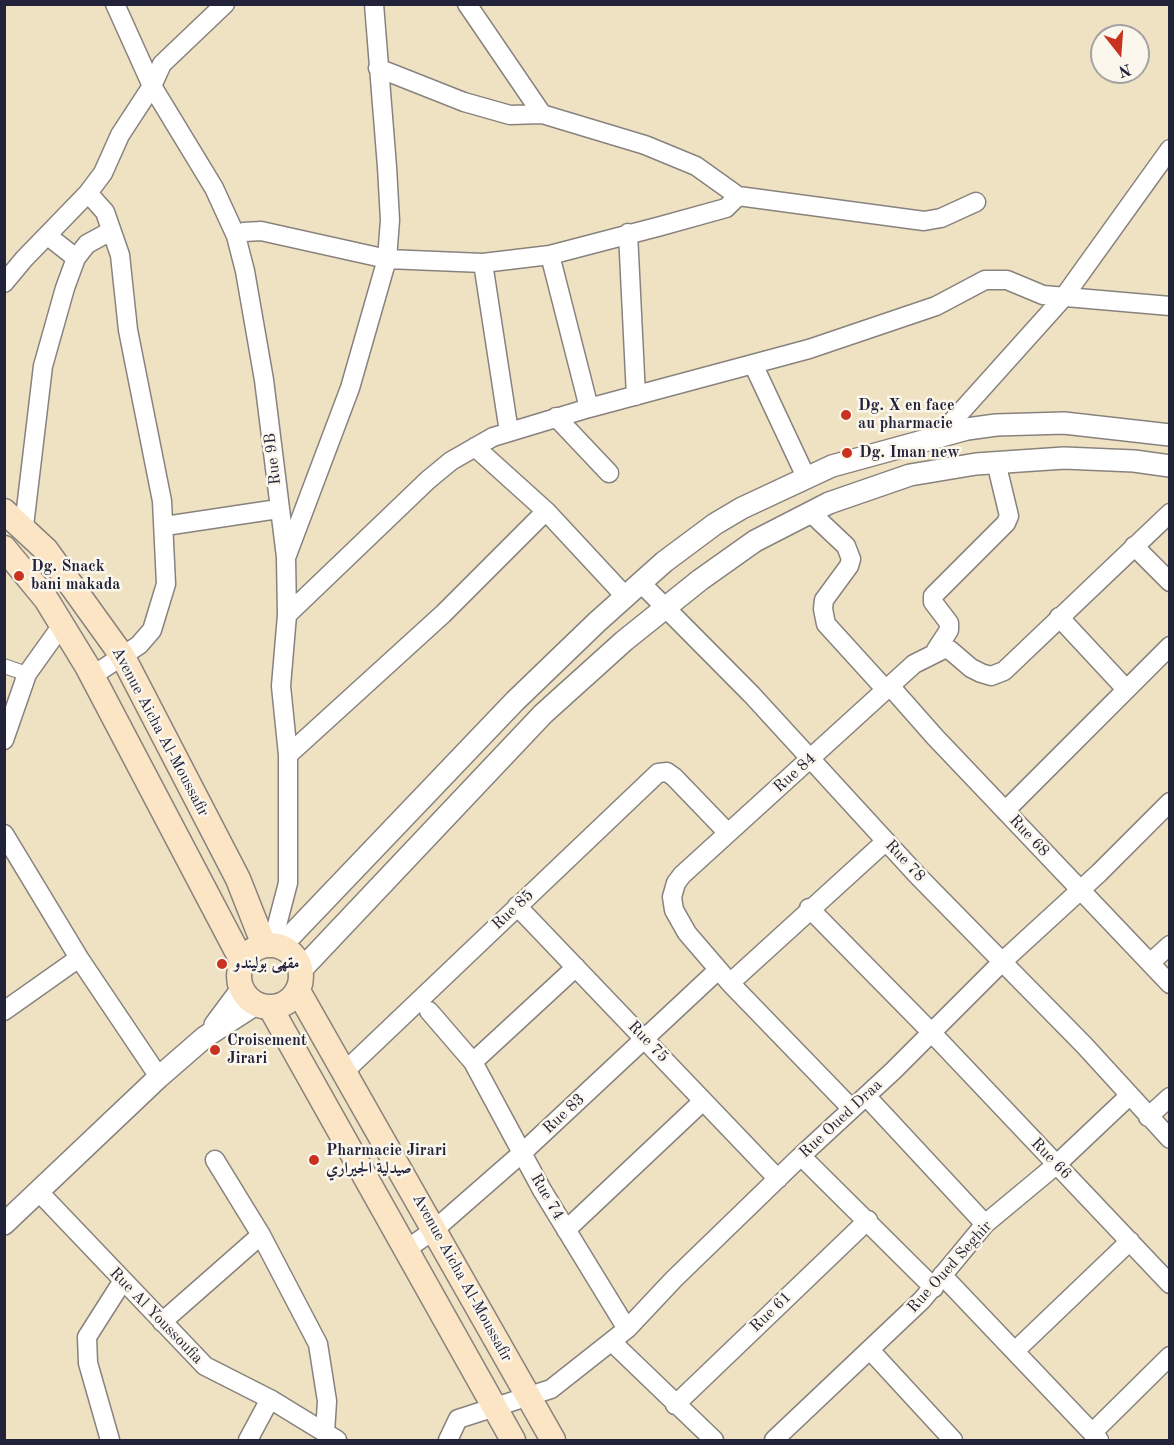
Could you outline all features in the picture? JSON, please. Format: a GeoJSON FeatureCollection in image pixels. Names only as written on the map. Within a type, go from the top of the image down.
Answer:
{"type":"FeatureCollection","features":[{"type":"Feature","properties":{"kind":"main road","name":"Avenue Aicha Al-Moussafir"},"geometry":{"type":"LineString","coordinates":[[4,511],[24,526],[46,550],[123,657],[272,945]]}},
{"type":"Feature","properties":{"kind":"main road","name":"Avenue Aicha Al-Moussafir"},"geometry":{"type":"LineString","coordinates":[[4,548],[46,599],[92,676],[242,962]]}},
{"type":"Feature","properties":{"kind":"main road"},"geometry":{"type":"LineString","coordinates":[[272,945],[296,958],[300,981],[283,1005],[255,1000],[238,975],[242,962],[251,950],[272,945]]}},
{"type":"Feature","properties":{"kind":"main road","name":"Avenue Aicha Al-Moussafir"},"geometry":{"type":"LineString","coordinates":[[300,981],[345,1071],[553,1440]]}},
{"type":"Feature","properties":{"kind":"main road","name":"Avenue Aicha Al-Moussafir"},"geometry":{"type":"LineString","coordinates":[[255,1000],[513,1440]]}},
{"type":"Feature","properties":{"kind":"street","name":"Rue 9B"},"geometry":{"type":"LineString","coordinates":[[115,4],[152,86],[214,188],[236,236],[245,271],[264,380],[278,508],[286,557],[287,615],[281,686],[288,755],[288,883],[272,945]]}},
{"type":"Feature","properties":{"kind":"street"},"geometry":{"type":"LineString","coordinates":[[4,283],[88,193],[102,173],[120,135],[152,86],[162,64],[225,4]]}},
{"type":"Feature","properties":{"kind":"street"},"geometry":{"type":"LineString","coordinates":[[286,557],[350,388],[387,259],[389,210],[374,4]]}},
{"type":"Feature","properties":{"kind":"street"},"geometry":{"type":"LineString","coordinates":[[467,4],[542,114]]}},
{"type":"Feature","properties":{"kind":"street"},"geometry":{"type":"LineString","coordinates":[[378,68],[464,102],[510,115],[542,114],[645,145],[686,162],[738,196],[924,221],[941,218],[975,202]]}},
{"type":"Feature","properties":{"kind":"street"},"geometry":{"type":"LineString","coordinates":[[941,434],[1063,298],[1162,171],[1170,149]]}},
{"type":"Feature","properties":{"kind":"street"},"geometry":{"type":"LineString","coordinates":[[88,193],[105,212],[120,255],[128,330],[156,467],[165,526],[166,584],[152,630],[139,645],[92,676]]}},
{"type":"Feature","properties":{"kind":"street"},"geometry":{"type":"LineString","coordinates":[[236,236],[251,231],[273,232],[387,259],[483,263],[549,255],[726,208],[738,196]]}},
{"type":"Feature","properties":{"kind":"street"},"geometry":{"type":"LineString","coordinates":[[24,526],[43,366],[65,288],[76,258],[87,244],[111,231]]}},
{"type":"Feature","properties":{"kind":"street"},"geometry":{"type":"LineString","coordinates":[[628,233],[636,396]]}},
{"type":"Feature","properties":{"kind":"street"},"geometry":{"type":"LineString","coordinates":[[48,236],[76,258]]}},
{"type":"Feature","properties":{"kind":"street"},"geometry":{"type":"LineString","coordinates":[[549,255],[589,408]]}},
{"type":"Feature","properties":{"kind":"street"},"geometry":{"type":"LineString","coordinates":[[483,263],[509,432]]}},
{"type":"Feature","properties":{"kind":"street"},"geometry":{"type":"LineString","coordinates":[[287,615],[428,480],[475,447],[509,432],[556,417],[753,364],[909,316],[950,299],[984,280],[1007,280],[1043,295],[1063,298],[1170,306]]}},
{"type":"Feature","properties":{"kind":"street"},"geometry":{"type":"LineString","coordinates":[[753,364],[806,477]]}},
{"type":"Feature","properties":{"kind":"street"},"geometry":{"type":"LineString","coordinates":[[556,417],[609,473]]}},
{"type":"Feature","properties":{"kind":"street"},"geometry":{"type":"LineString","coordinates":[[272,945],[515,701],[633,589],[715,524],[806,477],[855,459],[941,434],[996,425],[1064,423],[1170,435]]}},
{"type":"Feature","properties":{"kind":"street","name":"Rue 78"},"geometry":{"type":"LineString","coordinates":[[475,447],[633,589],[666,607],[752,694],[886,841],[1084,1045],[1170,1139]]}},
{"type":"Feature","properties":{"kind":"street"},"geometry":{"type":"LineString","coordinates":[[300,981],[543,714],[624,641],[755,541],[810,512],[910,475],[996,462],[1099,459],[1170,466]]}},
{"type":"Feature","properties":{"kind":"street"},"geometry":{"type":"LineString","coordinates":[[936,650],[949,630],[949,623],[933,602],[933,596],[1006,523],[1009,516],[996,462]]}},
{"type":"Feature","properties":{"kind":"street"},"geometry":{"type":"LineString","coordinates":[[165,526],[278,508]]}},
{"type":"Feature","properties":{"kind":"street"},"geometry":{"type":"LineString","coordinates":[[288,755],[443,614],[546,511]]}},
{"type":"Feature","properties":{"kind":"street","name":"Rue 68"},"geometry":{"type":"LineString","coordinates":[[810,512],[846,546],[850,559],[849,566],[824,600],[826,624],[1170,984]]}},
{"type":"Feature","properties":{"kind":"street"},"geometry":{"type":"LineString","coordinates":[[936,650],[950,650],[977,672],[991,676],[1004,671],[1170,513]]}},
{"type":"Feature","properties":{"kind":"street"},"geometry":{"type":"LineString","coordinates":[[1134,546],[1170,582]]}},
{"type":"Feature","properties":{"kind":"street"},"geometry":{"type":"LineString","coordinates":[[1059,617],[1126,689]]}},
{"type":"Feature","properties":{"kind":"street"},"geometry":{"type":"LineString","coordinates":[[4,740],[27,674],[62,625]]}},
{"type":"Feature","properties":{"kind":"street"},"geometry":{"type":"LineString","coordinates":[[1005,811],[1170,646]]}},
{"type":"Feature","properties":{"kind":"street","name":"Rue 84"},"geometry":{"type":"LineString","coordinates":[[852,1109],[724,977],[687,933],[674,910],[672,897],[676,883],[728,833],[914,664],[936,650]]}},
{"type":"Feature","properties":{"kind":"street"},"geometry":{"type":"LineString","coordinates":[[4,666],[27,674]]}},
{"type":"Feature","properties":{"kind":"street","name":"Rue 85"},"geometry":{"type":"LineString","coordinates":[[345,1071],[655,775],[667,772],[686,787],[728,833]]}},
{"type":"Feature","properties":{"kind":"street","name":"Rue Oued Draa"},"geometry":{"type":"LineString","coordinates":[[448,1440],[458,1419],[495,1406],[530,1398],[551,1389],[627,1329],[674,1279],[1170,802]]}},
{"type":"Feature","properties":{"kind":"street"},"geometry":{"type":"LineString","coordinates":[[4,834],[79,958],[159,1077]]}},
{"type":"Feature","properties":{"kind":"street","name":"Rue 83"},"geometry":{"type":"LineString","coordinates":[[404,1251],[434,1230],[522,1153],[645,1039],[809,908],[886,841]]}},
{"type":"Feature","properties":{"kind":"street","name":"Rue 75"},"geometry":{"type":"LineString","coordinates":[[517,906],[778,1179]]}},
{"type":"Feature","properties":{"kind":"street","name":"Rue 66"},"geometry":{"type":"LineString","coordinates":[[809,908],[932,1033],[1170,1284]]}},
{"type":"Feature","properties":{"kind":"street"},"geometry":{"type":"LineString","coordinates":[[1150,963],[1170,945]]}},
{"type":"Feature","properties":{"kind":"street"},"geometry":{"type":"LineString","coordinates":[[4,1011],[79,958]]}},
{"type":"Feature","properties":{"kind":"street"},"geometry":{"type":"LineString","coordinates":[[473,1062],[576,966]]}},
{"type":"Feature","properties":{"kind":"street"},"geometry":{"type":"LineString","coordinates":[[4,1224],[159,1077],[205,1037],[255,1000]]}},
{"type":"Feature","properties":{"kind":"street","name":"Rue 74"},"geometry":{"type":"LineString","coordinates":[[429,1011],[473,1062],[566,1230],[627,1329]]}},
{"type":"Feature","properties":{"kind":"street"},"geometry":{"type":"LineString","coordinates":[[866,1096],[986,1224]]}},
{"type":"Feature","properties":{"kind":"street","name":"Rue Oued Seghir"},"geometry":{"type":"LineString","coordinates":[[774,1440],[938,1282],[986,1224],[1056,1165],[1129,1096]]}},
{"type":"Feature","properties":{"kind":"street"},"geometry":{"type":"LineString","coordinates":[[1148,1117],[1170,1097]]}},
{"type":"Feature","properties":{"kind":"street"},"geometry":{"type":"LineString","coordinates":[[566,1230],[704,1101]]}},
{"type":"Feature","properties":{"kind":"street"},"geometry":{"type":"LineString","coordinates":[[801,1156],[868,1220],[1015,1351],[1095,1437],[1170,1356]]}},
{"type":"Feature","properties":{"kind":"street","name":"Rue Al Youssoufia"},"geometry":{"type":"LineString","coordinates":[[215,1160],[261,1235],[318,1344],[331,1437]]}},
{"type":"Feature","properties":{"kind":"street","name":"Rue Al Youssoufia"},"geometry":{"type":"LineString","coordinates":[[39,1192],[122,1282],[205,1366],[270,1399],[331,1437]]}},
{"type":"Feature","properties":{"kind":"street","name":"Rue 61"},"geometry":{"type":"LineString","coordinates":[[675,1405],[868,1220]]}},
{"type":"Feature","properties":{"kind":"street"},"geometry":{"type":"LineString","coordinates":[[162,1322],[261,1235]]}},
{"type":"Feature","properties":{"kind":"street"},"geometry":{"type":"LineString","coordinates":[[1015,1351],[1130,1241]]}},
{"type":"Feature","properties":{"kind":"street"},"geometry":{"type":"LineString","coordinates":[[110,1440],[88,1363],[87,1337],[122,1282]]}},
{"type":"Feature","properties":{"kind":"street"},"geometry":{"type":"LineString","coordinates":[[612,1342],[714,1440]]}},
{"type":"Feature","properties":{"kind":"street"},"geometry":{"type":"LineString","coordinates":[[870,1350],[944,1437]]}},
{"type":"Feature","properties":{"kind":"street"},"geometry":{"type":"LineString","coordinates":[[248,1440],[270,1399]]}},
{"type":"Feature","properties":{"kind":"place","name":"Dg. X en face au pharmacie"},"geometry":{"type":"Point","coordinates":[846,415]}},
{"type":"Feature","properties":{"kind":"place","name":"Dg. Iman new"},"geometry":{"type":"Point","coordinates":[847,453]}},
{"type":"Feature","properties":{"kind":"place","name":"Dg. Snack bani makada"},"geometry":{"type":"Point","coordinates":[19,576]}},
{"type":"Feature","properties":{"kind":"place","name":"مقهى بوليندو"},"geometry":{"type":"Point","coordinates":[222,964]}},
{"type":"Feature","properties":{"kind":"place","name":"Croisement Jirari"},"geometry":{"type":"Point","coordinates":[215,1050]}},
{"type":"Feature","properties":{"kind":"place","name":"Pharmacie Jirari صيدلية الجيراري"},"geometry":{"type":"Point","coordinates":[314,1160]}}]}
